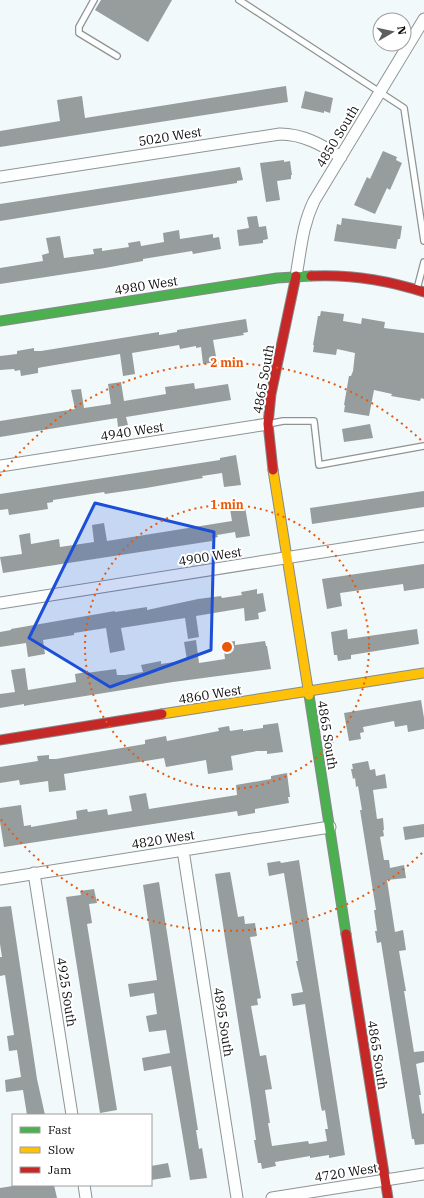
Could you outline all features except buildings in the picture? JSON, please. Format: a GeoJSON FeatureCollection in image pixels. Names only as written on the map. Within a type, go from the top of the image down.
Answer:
{"type":"FeatureCollection","features":[{"type":"Feature","properties":{"kind":"street","name":"4850 South"},"geometry":{"type":"LineString","coordinates":[[296,276],[303,230],[307,215],[424,19]]}},
{"type":"Feature","properties":{"kind":"street","name":"5020 West"},"geometry":{"type":"LineString","coordinates":[[0,177],[280,134],[292,134],[303,137],[326,147],[341,157]]}},
{"type":"Feature","properties":{"kind":"street","name":"4980 West"},"geometry":{"type":"LineString","coordinates":[[0,321],[296,276],[347,275],[397,283],[421,291]]}},
{"type":"Feature","properties":{"kind":"street","name":"4865 South"},"geometry":{"type":"LineString","coordinates":[[296,276],[271,394],[268,424],[270,452],[388,1198]]}},
{"type":"Feature","properties":{"kind":"street","name":"4940 West"},"geometry":{"type":"LineString","coordinates":[[0,466],[268,424]]}},
{"type":"Feature","properties":{"kind":"street","name":"4900 West"},"geometry":{"type":"LineString","coordinates":[[0,603],[424,536]]}},
{"type":"Feature","properties":{"kind":"street","name":"4860 West"},"geometry":{"type":"LineString","coordinates":[[0,740],[424,673]]}},
{"type":"Feature","properties":{"kind":"street","name":"4820 West"},"geometry":{"type":"LineString","coordinates":[[0,879],[330,827]]}},
{"type":"Feature","properties":{"kind":"street","name":"4895 South"},"geometry":{"type":"LineString","coordinates":[[183,850],[237,1198]]}},
{"type":"Feature","properties":{"kind":"street","name":"4925 South"},"geometry":{"type":"LineString","coordinates":[[34,873],[72,1114]]}},
{"type":"Feature","properties":{"kind":"street","name":"4720 West"},"geometry":{"type":"LineString","coordinates":[[272,1198],[424,1174]]}},
{"type":"Feature","properties":{"kind":"street"},"geometry":{"type":"LineString","coordinates":[[84,1186],[86,1198]]}},
{"type":"Feature","properties":{"kind":"lane"},"geometry":{"type":"LineString","coordinates":[[94,0],[79,27],[79,33],[117,56]]}},
{"type":"Feature","properties":{"kind":"lane"},"geometry":{"type":"LineString","coordinates":[[239,0],[404,108],[424,241]]}},
{"type":"Feature","properties":{"kind":"lane"},"geometry":{"type":"LineString","coordinates":[[421,291],[424,262]]}},
{"type":"Feature","properties":{"kind":"lane"},"geometry":{"type":"LineString","coordinates":[[268,424],[283,421],[314,421],[320,465],[424,446]]}},
{"type":"Feature","properties":{"kind":"highlighted area"},"geometry":{"type":"Polygon","coordinates":[[[95,503],[214,532],[211,650],[110,687],[29,638],[95,503]]]}},
{"type":"Feature","properties":{"kind":"traffic: fast"},"geometry":{"type":"LineString","coordinates":[[0,321],[277,278],[311,276]]}},
{"type":"Feature","properties":{"kind":"traffic: fast"},"geometry":{"type":"LineString","coordinates":[[309,695],[346,934]]}},
{"type":"Feature","properties":{"kind":"traffic: slow"},"geometry":{"type":"LineString","coordinates":[[273,470],[309,695]]}},
{"type":"Feature","properties":{"kind":"traffic: slow"},"geometry":{"type":"LineString","coordinates":[[162,714],[424,673]]}},
{"type":"Feature","properties":{"kind":"traffic: jam"},"geometry":{"type":"LineString","coordinates":[[273,470],[268,424],[271,394],[296,276]]}},
{"type":"Feature","properties":{"kind":"traffic: jam"},"geometry":{"type":"LineString","coordinates":[[311,276],[354,277],[382,281],[424,292]]}},
{"type":"Feature","properties":{"kind":"traffic: jam"},"geometry":{"type":"LineString","coordinates":[[0,740],[162,714]]}},
{"type":"Feature","properties":{"kind":"traffic: jam"},"geometry":{"type":"LineString","coordinates":[[346,934],[388,1198]]}}]}
